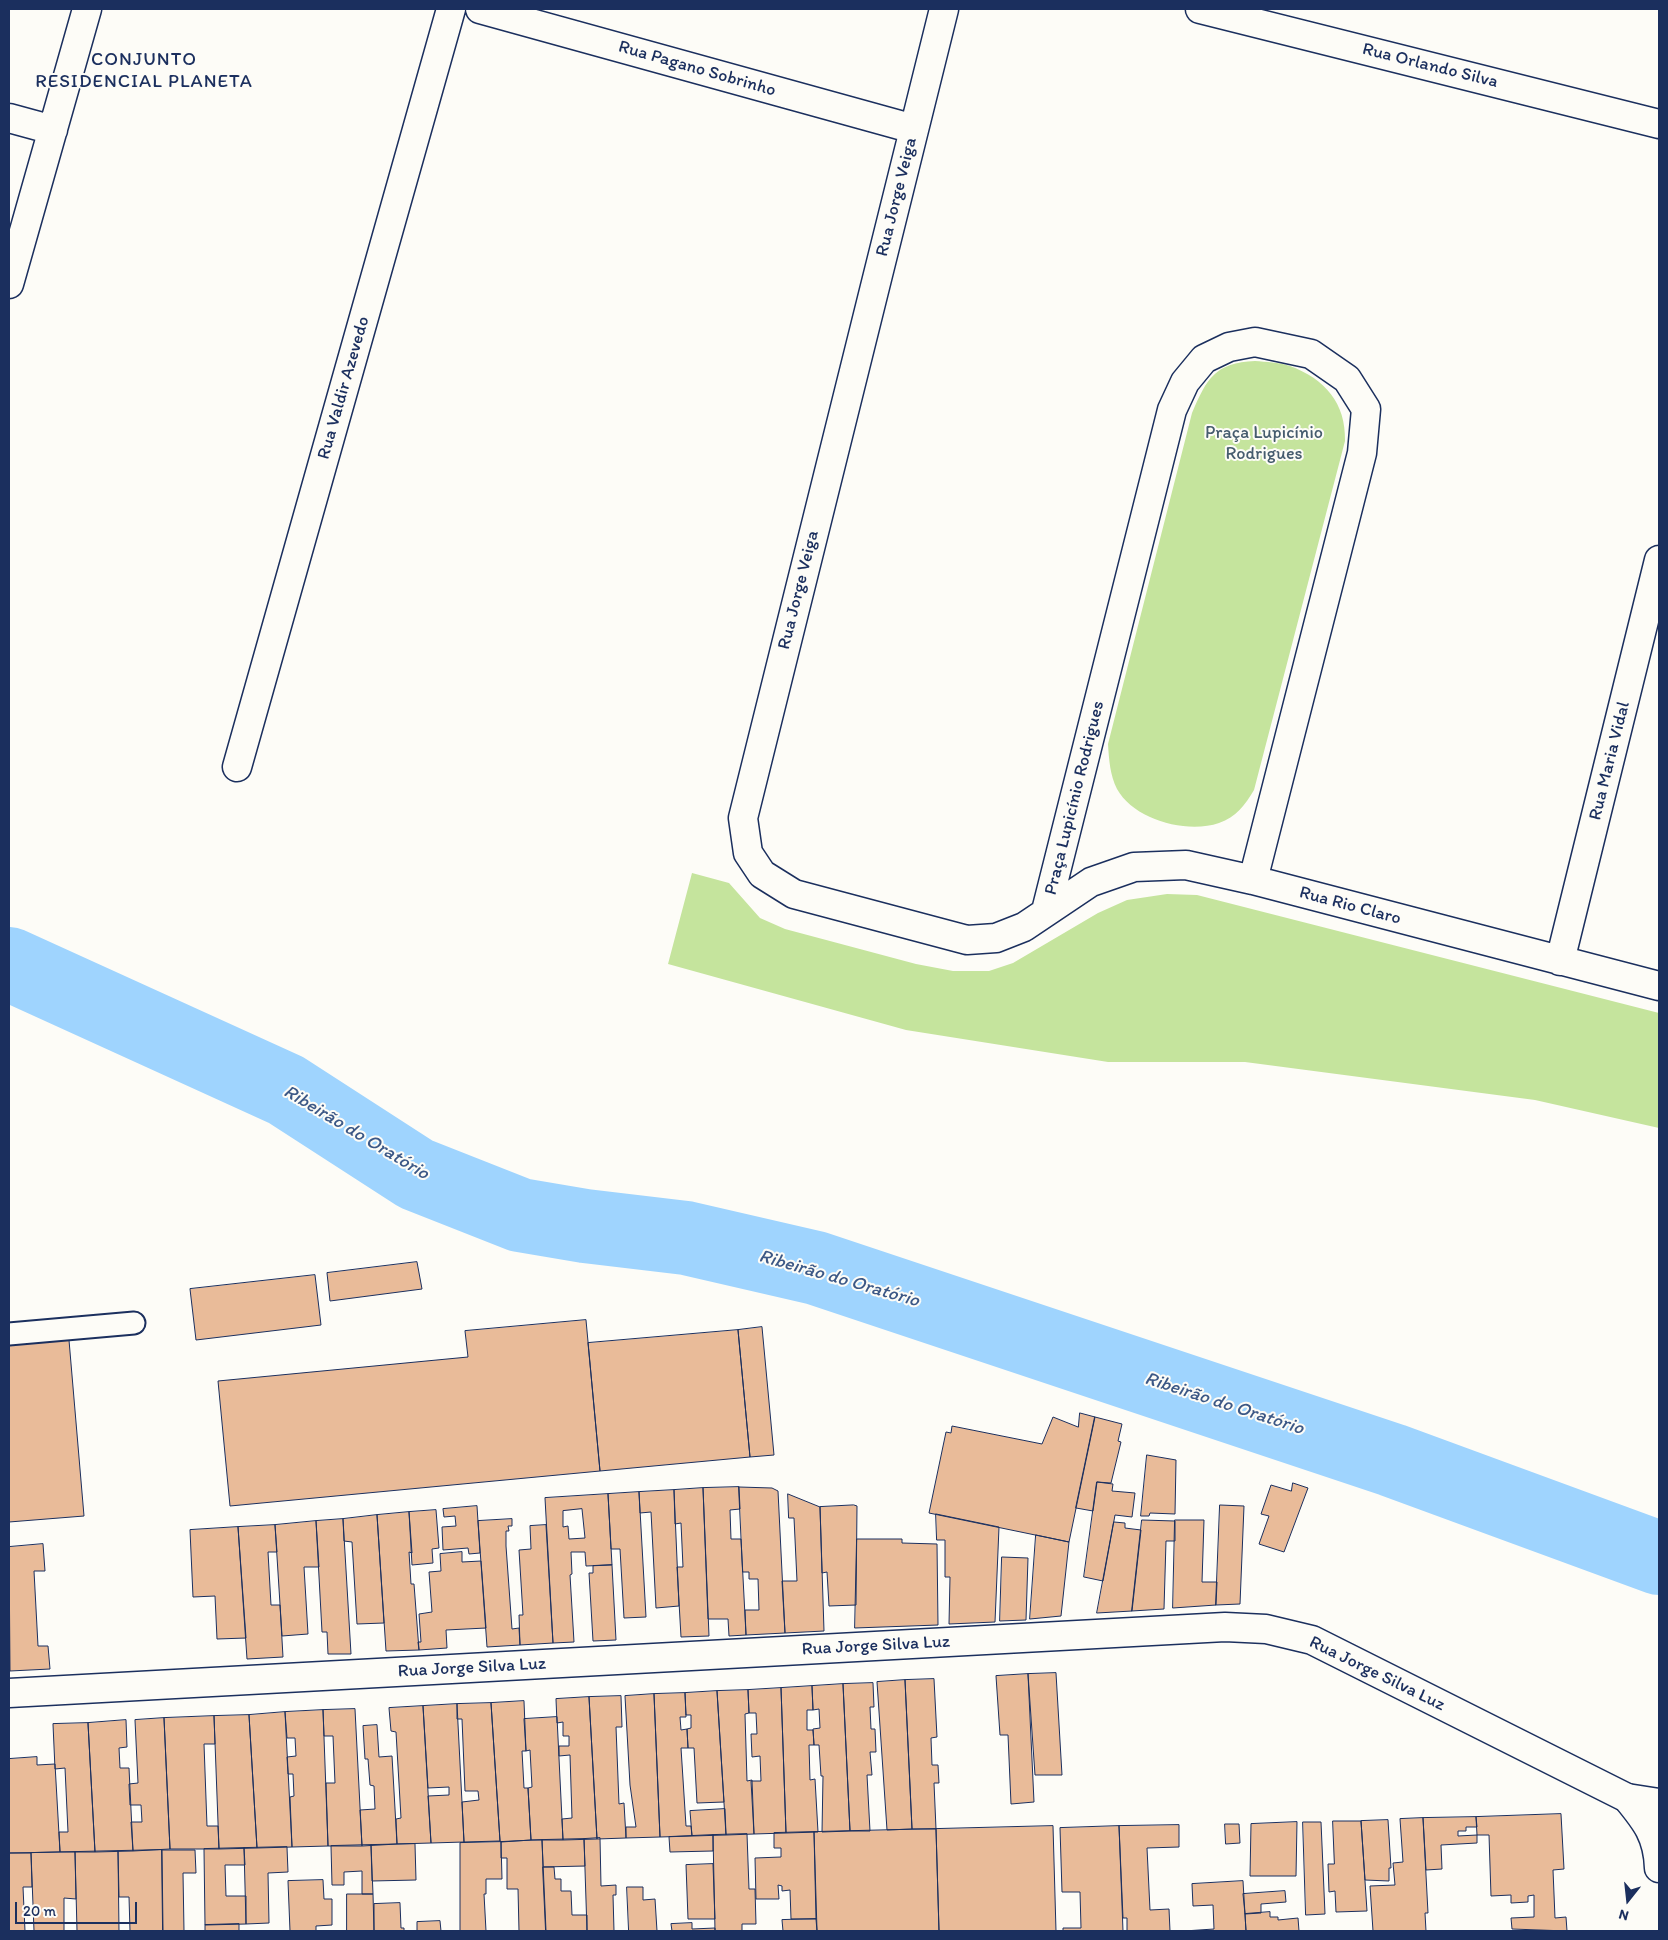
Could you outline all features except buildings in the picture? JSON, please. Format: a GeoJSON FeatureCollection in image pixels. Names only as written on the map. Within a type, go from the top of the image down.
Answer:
{"type":"FeatureCollection","features":[{"type":"Feature","properties":{"kind":"street"},"geometry":{"type":"LineString","coordinates":[[9,284],[87,9]]}},
{"type":"Feature","properties":{"kind":"street","name":"Rua Valdir Azevedo"},"geometry":{"type":"LineString","coordinates":[[237,767],[451,9]]}},
{"type":"Feature","properties":{"kind":"street","name":"Rua Pagano Sobrinho"},"geometry":{"type":"LineString","coordinates":[[480,9],[914,129]]}},
{"type":"Feature","properties":{"kind":"street","name":"Rua Jorge Veiga"},"geometry":{"type":"LineString","coordinates":[[944,9],[742,818],[748,853],[762,874],[794,894],[967,940],[996,938],[1024,927],[1046,911]]}},
{"type":"Feature","properties":{"kind":"street","name":"Rua Orlando Silva"},"geometry":{"type":"LineString","coordinates":[[1200,9],[1268,17],[1659,124]]}},
{"type":"Feature","properties":{"kind":"street"},"geometry":{"type":"LineString","coordinates":[[9,118],[53,130]]}},
{"type":"Feature","properties":{"kind":"street","name":"Praça Lupicínio Rodrigues"},"geometry":{"type":"LineString","coordinates":[[1046,911],[1172,410],[1185,382],[1204,360],[1229,347],[1255,342],[1311,354],[1347,379],[1366,409],[1362,453],[1253,880]]}},
{"type":"Feature","properties":{"kind":"street","name":"Rua Maria Vidal"},"geometry":{"type":"LineString","coordinates":[[1560,961],[1659,560]]}},
{"type":"Feature","properties":{"kind":"street","name":"Rua Rio Claro"},"geometry":{"type":"LineString","coordinates":[[1046,911],[1091,882],[1134,868],[1186,865],[1253,880],[1659,986]]}},
{"type":"Feature","properties":{"kind":"street","name":"Rua Jorge Silva Luz"},"geometry":{"type":"LineString","coordinates":[[9,1693],[1225,1627],[1266,1630],[1312,1640],[1627,1798],[1649,1826],[1659,1858],[1659,1868]]}},
{"type":"Feature","properties":{"kind":"street"},"geometry":{"type":"LineString","coordinates":[[1627,1798],[1659,1803]]}},
{"type":"Feature","properties":{"kind":"lane"},"geometry":{"type":"LineString","coordinates":[[9,1334],[134,1323]]}},
{"type":"Feature","properties":{"kind":"green space","name":"Praça Lupicínio Rodrigues"},"geometry":{"type":"Polygon","coordinates":[[[1255,361],[1290,366],[1302,371],[1323,385],[1331,394],[1342,415],[1345,441],[1254,790],[1240,810],[1219,823],[1192,827],[1177,825],[1162,822],[1148,816],[1125,800],[1117,789],[1113,778],[1109,762],[1108,744],[1192,413],[1208,382],[1221,369],[1241,362],[1255,361]]]}},
{"type":"Feature","properties":{"kind":"green space"},"geometry":{"type":"Polygon","coordinates":[[[692,873],[729,883],[760,918],[785,929],[916,964],[953,971],[989,971],[1013,963],[1098,913],[1127,900],[1167,894],[1197,895],[1659,1013],[1659,1128],[1535,1100],[1245,1062],[1108,1062],[906,1030],[668,964],[692,873]]]}},
{"type":"Feature","properties":{"kind":"waterway","name":"Ribeirão do Oratório"},"geometry":{"type":"LineString","coordinates":[[9,964],[286,1090],[416,1174],[520,1215],[585,1226],[686,1238],[816,1268],[1392,1460],[1659,1558]]}},
{"type":"Feature","properties":{"kind":"district","name":"CONJUNTO RESIDENCIAL PLANETA"},"geometry":{"type":"Point","coordinates":[144,71]}}]}
